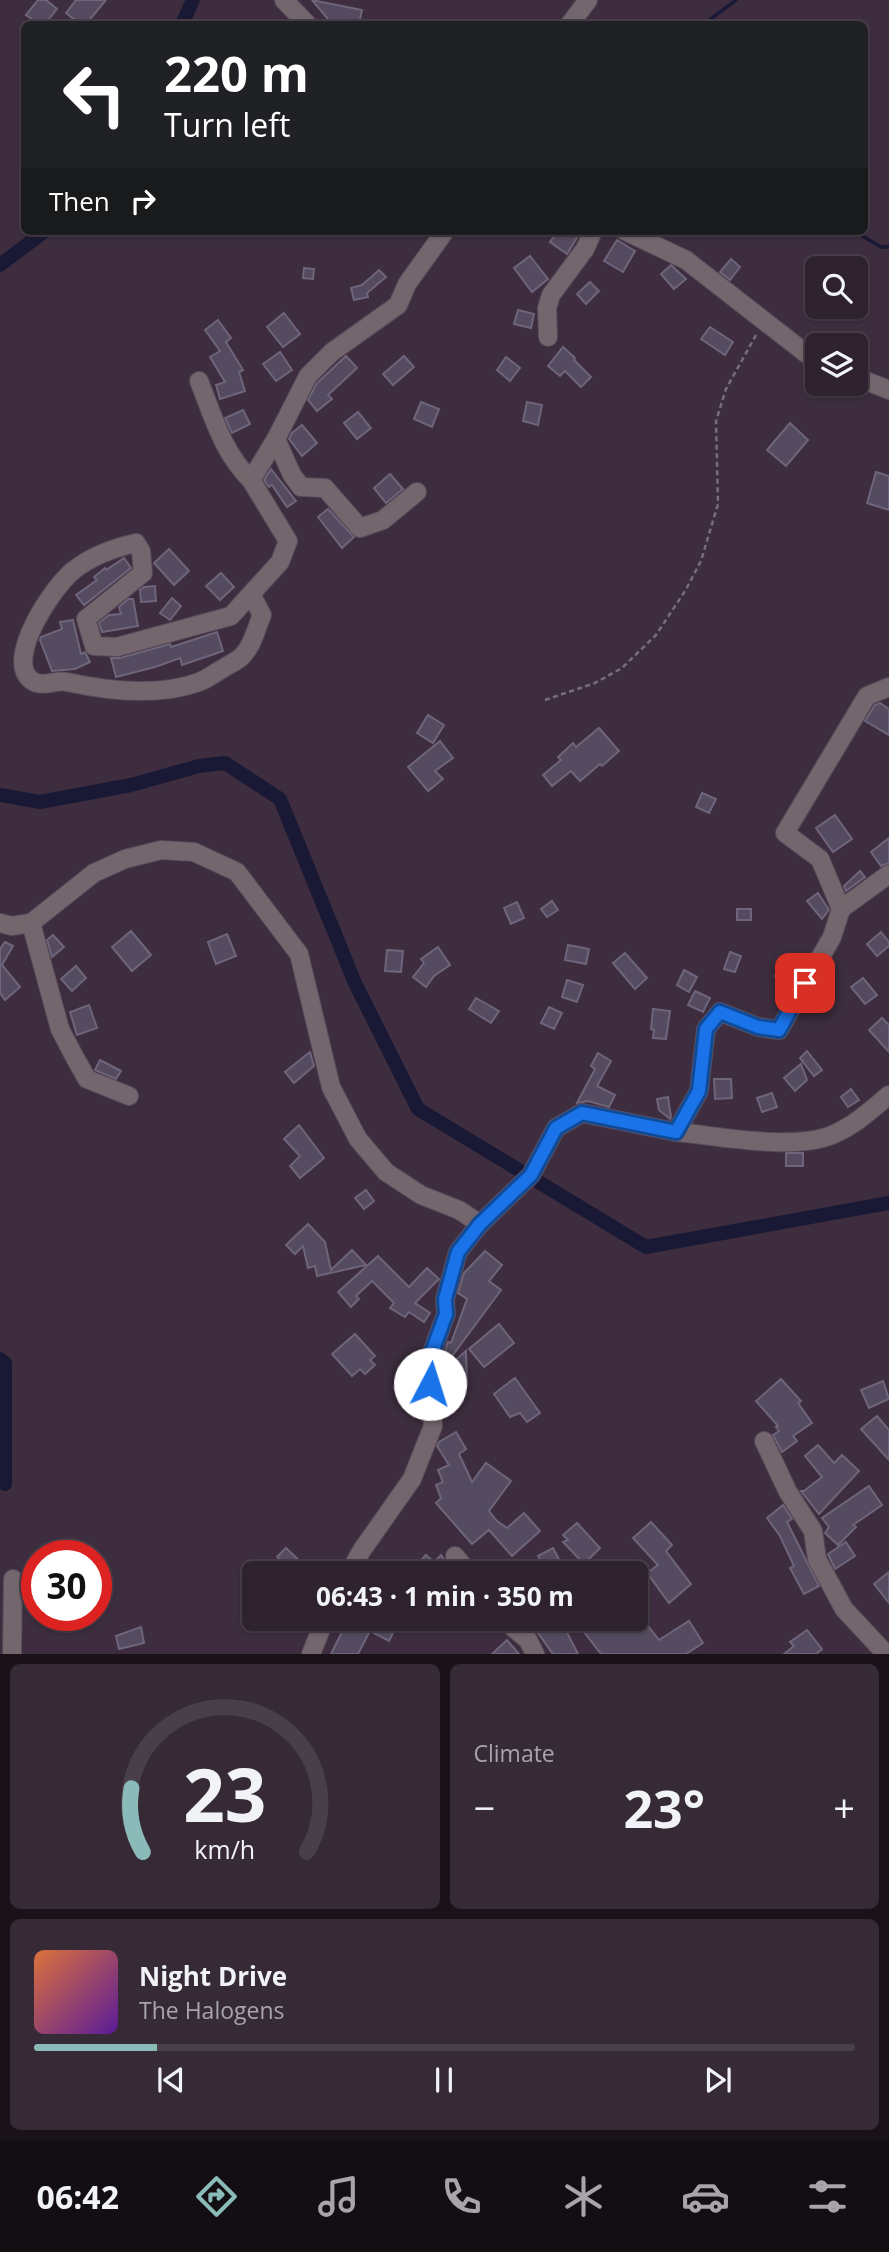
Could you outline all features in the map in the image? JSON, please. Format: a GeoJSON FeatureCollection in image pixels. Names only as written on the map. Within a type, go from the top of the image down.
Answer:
{"type":"FeatureCollection","features":[{"type":"Feature","properties":{"kind":"street"},"geometry":{"type":"LineString","coordinates":[[285,0],[304,21]]}},
{"type":"Feature","properties":{"kind":"street"},"geometry":{"type":"LineString","coordinates":[[572,21],[588,0]]}},
{"type":"Feature","properties":{"kind":"street"},"geometry":{"type":"LineString","coordinates":[[251,480],[276,439],[308,376],[332,352],[398,305],[407,284],[443,235]]}},
{"type":"Feature","properties":{"kind":"street"},"geometry":{"type":"LineString","coordinates":[[548,337],[547,308],[551,295],[585,249],[591,235]]}},
{"type":"Feature","properties":{"kind":"street"},"geometry":{"type":"LineString","coordinates":[[633,235],[686,260],[805,352]]}},
{"type":"Feature","properties":{"kind":"street"},"geometry":{"type":"LineString","coordinates":[[199,381],[223,443],[239,468],[251,480],[288,541],[280,562],[230,616],[117,647],[94,646],[86,618],[142,573],[141,551],[136,542],[108,549],[71,571],[41,610],[22,656],[25,672],[32,681],[45,685],[60,681],[92,688],[147,692],[200,682],[241,657],[250,644],[262,615],[251,594]]}},
{"type":"Feature","properties":{"kind":"street"},"geometry":{"type":"LineString","coordinates":[[868,382],[889,390]]}},
{"type":"Feature","properties":{"kind":"street"},"geometry":{"type":"LineString","coordinates":[[276,439],[292,475],[301,487],[325,488],[360,528],[383,520],[417,492]]}},
{"type":"Feature","properties":{"kind":"street"},"geometry":{"type":"LineString","coordinates":[[841,909],[820,859],[785,833],[867,696],[889,687]]}},
{"type":"Feature","properties":{"kind":"street"},"geometry":{"type":"LineString","coordinates":[[0,923],[12,926],[31,923],[94,873],[125,859],[161,850],[194,852],[237,872],[299,954],[331,1087],[358,1139],[386,1172],[421,1195],[459,1210],[480,1224]]}},
{"type":"Feature","properties":{"kind":"street"},"geometry":{"type":"LineString","coordinates":[[676,1132],[699,1091],[706,1029],[720,1012],[758,1027],[779,1030],[832,937],[841,909],[889,874]]}},
{"type":"Feature","properties":{"kind":"street"},"geometry":{"type":"LineString","coordinates":[[31,923],[60,1029],[87,1079],[129,1096]]}},
{"type":"Feature","properties":{"kind":"street"},"geometry":{"type":"LineString","coordinates":[[356,1561],[412,1479],[433,1426],[428,1363],[446,1314],[445,1299],[458,1252],[480,1224],[531,1175],[556,1128],[582,1113],[676,1132],[799,1143],[831,1136],[860,1120],[889,1095]]}},
{"type":"Feature","properties":{"kind":"street"},"geometry":{"type":"LineString","coordinates":[[764,1441],[788,1492],[813,1531],[817,1559],[844,1609],[886,1654]]}},
{"type":"Feature","properties":{"kind":"street"},"geometry":{"type":"LineString","coordinates":[[455,1556],[459,1561]]}},
{"type":"Feature","properties":{"kind":"street"},"geometry":{"type":"LineString","coordinates":[[12,1654],[13,1579]]}},
{"type":"Feature","properties":{"kind":"street"},"geometry":{"type":"LineString","coordinates":[[311,1654],[320,1631]]}},
{"type":"Feature","properties":{"kind":"street"},"geometry":{"type":"LineString","coordinates":[[517,1631],[528,1640],[535,1654]]}},
{"type":"Feature","properties":{"kind":"path"},"geometry":{"type":"LineString","coordinates":[[545,700],[595,683],[622,667],[656,635],[685,591],[701,561],[718,504],[716,421],[746,351],[765,320]]}},
{"type":"Feature","properties":{"kind":"building"},"geometry":{"type":"Polygon","coordinates":[[[38,0],[46,0],[57,9],[47,21],[35,21],[26,15],[38,0]]]}},
{"type":"Feature","properties":{"kind":"building"},"geometry":{"type":"Polygon","coordinates":[[[76,0],[106,0],[88,21],[76,21],[66,13],[76,0]]]}},
{"type":"Feature","properties":{"kind":"building"},"geometry":{"type":"Polygon","coordinates":[[[312,0],[362,10],[360,21],[328,19],[312,0]]]}},
{"type":"Feature","properties":{"kind":"building"},"geometry":{"type":"Polygon","coordinates":[[[555,235],[579,235],[567,254],[550,242],[555,235]]]}},
{"type":"Feature","properties":{"kind":"building"},"geometry":{"type":"Polygon","coordinates":[[[617,240],[635,251],[623,272],[604,261],[617,240]]]}},
{"type":"Feature","properties":{"kind":"building"},"geometry":{"type":"Polygon","coordinates":[[[530,256],[548,279],[532,292],[514,268],[530,256]]]}},
{"type":"Feature","properties":{"kind":"building"},"geometry":{"type":"Polygon","coordinates":[[[731,259],[740,267],[730,280],[720,272],[731,259]]]}},
{"type":"Feature","properties":{"kind":"building"},"geometry":{"type":"Polygon","coordinates":[[[671,265],[686,279],[674,289],[661,274],[671,265]]]}},
{"type":"Feature","properties":{"kind":"building"},"geometry":{"type":"Polygon","coordinates":[[[304,268],[314,269],[313,279],[303,278],[304,268]]]}},
{"type":"Feature","properties":{"kind":"building"},"geometry":{"type":"Polygon","coordinates":[[[379,270],[386,277],[367,293],[368,297],[354,300],[351,288],[362,285],[379,270]]]}},
{"type":"Feature","properties":{"kind":"building"},"geometry":{"type":"Polygon","coordinates":[[[590,282],[599,291],[586,304],[577,294],[590,282]]]}},
{"type":"Feature","properties":{"kind":"building"},"geometry":{"type":"Polygon","coordinates":[[[518,310],[534,314],[531,328],[514,324],[518,310]]]}},
{"type":"Feature","properties":{"kind":"building"},"geometry":{"type":"Polygon","coordinates":[[[284,313],[300,334],[283,347],[267,327],[284,313]]]}},
{"type":"Feature","properties":{"kind":"building"},"geometry":{"type":"Polygon","coordinates":[[[218,320],[231,338],[226,342],[243,370],[239,372],[245,391],[220,399],[216,385],[225,382],[210,357],[220,351],[205,330],[218,320]]]}},
{"type":"Feature","properties":{"kind":"building"},"geometry":{"type":"Polygon","coordinates":[[[710,327],[733,342],[725,355],[701,339],[710,327]]]}},
{"type":"Feature","properties":{"kind":"building"},"geometry":{"type":"Polygon","coordinates":[[[563,347],[591,377],[581,387],[565,371],[560,376],[548,366],[563,347]]]}},
{"type":"Feature","properties":{"kind":"building"},"geometry":{"type":"Polygon","coordinates":[[[280,352],[292,370],[276,381],[263,364],[280,352]]]}},
{"type":"Feature","properties":{"kind":"building"},"geometry":{"type":"Polygon","coordinates":[[[346,356],[357,368],[328,395],[332,399],[317,411],[308,400],[317,383],[346,356]]]}},
{"type":"Feature","properties":{"kind":"building"},"geometry":{"type":"Polygon","coordinates":[[[404,356],[414,367],[393,385],[383,374],[404,356]]]}},
{"type":"Feature","properties":{"kind":"building"},"geometry":{"type":"Polygon","coordinates":[[[506,357],[520,368],[510,381],[497,370],[506,357]]]}},
{"type":"Feature","properties":{"kind":"building"},"geometry":{"type":"Polygon","coordinates":[[[421,402],[439,409],[432,427],[414,419],[421,402]]]}},
{"type":"Feature","properties":{"kind":"building"},"geometry":{"type":"Polygon","coordinates":[[[527,402],[542,405],[538,425],[523,421],[527,402]]]}},
{"type":"Feature","properties":{"kind":"building"},"geometry":{"type":"Polygon","coordinates":[[[243,410],[250,424],[232,433],[225,418],[243,410]]]}},
{"type":"Feature","properties":{"kind":"building"},"geometry":{"type":"Polygon","coordinates":[[[358,412],[371,428],[357,439],[344,423],[358,412]]]}},
{"type":"Feature","properties":{"kind":"building"},"geometry":{"type":"Polygon","coordinates":[[[790,423],[808,440],[786,466],[767,450],[790,423]]]}},
{"type":"Feature","properties":{"kind":"building"},"geometry":{"type":"Polygon","coordinates":[[[302,425],[317,443],[302,456],[289,439],[302,425]]]}},
{"type":"Feature","properties":{"kind":"building"},"geometry":{"type":"Polygon","coordinates":[[[271,469],[296,501],[287,507],[272,485],[269,487],[264,480],[271,469]]]}},
{"type":"Feature","properties":{"kind":"building"},"geometry":{"type":"Polygon","coordinates":[[[876,472],[889,476],[889,510],[867,503],[876,472]]]}},
{"type":"Feature","properties":{"kind":"building"},"geometry":{"type":"Polygon","coordinates":[[[390,474],[403,489],[386,503],[374,488],[390,474]]]}},
{"type":"Feature","properties":{"kind":"building"},"geometry":{"type":"Polygon","coordinates":[[[328,509],[354,537],[342,548],[318,517],[328,509]]]}},
{"type":"Feature","properties":{"kind":"building"},"geometry":{"type":"Polygon","coordinates":[[[169,549],[189,571],[174,585],[154,563],[169,549]]]}},
{"type":"Feature","properties":{"kind":"building"},"geometry":{"type":"Polygon","coordinates":[[[124,558],[131,568],[84,605],[76,595],[97,580],[94,577],[105,568],[106,570],[124,558]]]}},
{"type":"Feature","properties":{"kind":"building"},"geometry":{"type":"Polygon","coordinates":[[[221,573],[234,587],[220,600],[206,586],[221,573]]]}},
{"type":"Feature","properties":{"kind":"building"},"geometry":{"type":"Polygon","coordinates":[[[155,586],[156,601],[141,602],[140,590],[155,586]]]}},
{"type":"Feature","properties":{"kind":"building"},"geometry":{"type":"Polygon","coordinates":[[[172,598],[181,606],[170,620],[160,613],[172,598]]]}},
{"type":"Feature","properties":{"kind":"building"},"geometry":{"type":"Polygon","coordinates":[[[128,599],[133,599],[138,626],[102,632],[99,623],[109,615],[121,614],[119,607],[128,599]]]}},
{"type":"Feature","properties":{"kind":"building"},"geometry":{"type":"Polygon","coordinates":[[[73,620],[81,654],[85,652],[90,662],[75,669],[52,671],[41,637],[62,629],[60,622],[73,620]]]}},
{"type":"Feature","properties":{"kind":"building"},"geometry":{"type":"Polygon","coordinates":[[[217,632],[223,651],[182,665],[180,658],[116,677],[111,658],[170,644],[171,647],[217,632]]]}},
{"type":"Feature","properties":{"kind":"building"},"geometry":{"type":"Polygon","coordinates":[[[880,703],[889,709],[889,735],[865,721],[875,705],[880,703]]]}},
{"type":"Feature","properties":{"kind":"building"},"geometry":{"type":"Polygon","coordinates":[[[428,715],[444,725],[433,743],[417,733],[428,715]]]}},
{"type":"Feature","properties":{"kind":"building"},"geometry":{"type":"Polygon","coordinates":[[[599,728],[619,751],[580,781],[571,771],[552,786],[543,775],[561,760],[558,757],[573,743],[576,747],[599,728]]]}},
{"type":"Feature","properties":{"kind":"building"},"geometry":{"type":"Polygon","coordinates":[[[440,741],[453,758],[435,771],[443,779],[428,791],[408,767],[440,741]]]}},
{"type":"Feature","properties":{"kind":"building"},"geometry":{"type":"Polygon","coordinates":[[[702,793],[716,799],[709,813],[696,807],[702,793]]]}},
{"type":"Feature","properties":{"kind":"building"},"geometry":{"type":"Polygon","coordinates":[[[835,815],[852,839],[833,852],[816,828],[835,815]]]}},
{"type":"Feature","properties":{"kind":"building"},"geometry":{"type":"Polygon","coordinates":[[[889,838],[889,863],[881,866],[871,852],[889,838]]]}},
{"type":"Feature","properties":{"kind":"building"},"geometry":{"type":"Polygon","coordinates":[[[860,871],[865,877],[846,891],[844,886],[860,871]]]}},
{"type":"Feature","properties":{"kind":"building"},"geometry":{"type":"Polygon","coordinates":[[[818,893],[829,910],[822,919],[807,901],[818,893]]]}},
{"type":"Feature","properties":{"kind":"building"},"geometry":{"type":"Polygon","coordinates":[[[552,901],[558,910],[547,917],[541,909],[552,901]]]}},
{"type":"Feature","properties":{"kind":"building"},"geometry":{"type":"Polygon","coordinates":[[[517,902],[524,918],[511,924],[504,908],[517,902]]]}},
{"type":"Feature","properties":{"kind":"building"},"geometry":{"type":"Polygon","coordinates":[[[737,909],[751,909],[751,920],[737,920],[737,909]]]}},
{"type":"Feature","properties":{"kind":"building"},"geometry":{"type":"Polygon","coordinates":[[[131,931],[151,955],[132,971],[112,947],[131,931]]]}},
{"type":"Feature","properties":{"kind":"building"},"geometry":{"type":"Polygon","coordinates":[[[881,932],[889,946],[877,956],[867,944],[881,932]]]}},
{"type":"Feature","properties":{"kind":"building"},"geometry":{"type":"Polygon","coordinates":[[[227,934],[236,956],[216,964],[208,942],[227,934]]]}},
{"type":"Feature","properties":{"kind":"building"},"geometry":{"type":"Polygon","coordinates":[[[53,935],[64,947],[52,957],[47,940],[53,935]]]}},
{"type":"Feature","properties":{"kind":"building"},"geometry":{"type":"Polygon","coordinates":[[[5,942],[13,946],[2,965],[20,987],[5,1000],[0,993],[0,949],[5,942]]]}},
{"type":"Feature","properties":{"kind":"building"},"geometry":{"type":"Polygon","coordinates":[[[568,945],[589,949],[586,964],[565,960],[568,945]]]}},
{"type":"Feature","properties":{"kind":"building"},"geometry":{"type":"Polygon","coordinates":[[[438,947],[450,965],[434,976],[426,987],[413,977],[424,963],[421,959],[438,947]]]}},
{"type":"Feature","properties":{"kind":"building"},"geometry":{"type":"Polygon","coordinates":[[[387,950],[403,951],[401,972],[385,971],[387,950]]]}},
{"type":"Feature","properties":{"kind":"building"},"geometry":{"type":"Polygon","coordinates":[[[730,952],[741,956],[735,972],[724,969],[730,952]]]}},
{"type":"Feature","properties":{"kind":"building"},"geometry":{"type":"Polygon","coordinates":[[[625,953],[647,978],[635,989],[613,963],[625,953]]]}},
{"type":"Feature","properties":{"kind":"building"},"geometry":{"type":"Polygon","coordinates":[[[76,966],[86,978],[72,991],[61,979],[76,966]]]}},
{"type":"Feature","properties":{"kind":"building"},"geometry":{"type":"Polygon","coordinates":[[[784,967],[795,978],[789,990],[775,976],[784,967]]]}},
{"type":"Feature","properties":{"kind":"building"},"geometry":{"type":"Polygon","coordinates":[[[684,970],[697,977],[689,992],[677,985],[684,970]]]}},
{"type":"Feature","properties":{"kind":"building"},"geometry":{"type":"Polygon","coordinates":[[[863,978],[877,995],[865,1004],[851,987],[863,978]]]}},
{"type":"Feature","properties":{"kind":"building"},"geometry":{"type":"Polygon","coordinates":[[[567,980],[583,985],[577,1002],[562,997],[567,980]]]}},
{"type":"Feature","properties":{"kind":"building"},"geometry":{"type":"Polygon","coordinates":[[[695,991],[710,998],[703,1012],[688,1005],[695,991]]]}},
{"type":"Feature","properties":{"kind":"building"},"geometry":{"type":"Polygon","coordinates":[[[476,998],[499,1011],[491,1023],[469,1009],[476,998]]]}},
{"type":"Feature","properties":{"kind":"building"},"geometry":{"type":"Polygon","coordinates":[[[89,1005],[97,1028],[77,1035],[70,1012],[89,1005]]]}},
{"type":"Feature","properties":{"kind":"building"},"geometry":{"type":"Polygon","coordinates":[[[549,1007],[562,1013],[554,1029],[541,1023],[549,1007]]]}},
{"type":"Feature","properties":{"kind":"building"},"geometry":{"type":"Polygon","coordinates":[[[653,1009],[670,1011],[666,1039],[653,1038],[653,1009]]]}},
{"type":"Feature","properties":{"kind":"building"},"geometry":{"type":"Polygon","coordinates":[[[882,1018],[889,1025],[889,1052],[869,1030],[882,1018]]]}},
{"type":"Feature","properties":{"kind":"building"},"geometry":{"type":"Polygon","coordinates":[[[807,1051],[822,1070],[814,1076],[800,1058],[807,1051]]]}},
{"type":"Feature","properties":{"kind":"building"},"geometry":{"type":"Polygon","coordinates":[[[310,1052],[314,1066],[294,1083],[285,1072],[310,1052]]]}},
{"type":"Feature","properties":{"kind":"building"},"geometry":{"type":"Polygon","coordinates":[[[598,1053],[611,1061],[597,1086],[615,1095],[609,1107],[588,1101],[577,1103],[595,1069],[591,1066],[598,1053]]]}},
{"type":"Feature","properties":{"kind":"building"},"geometry":{"type":"Polygon","coordinates":[[[100,1060],[121,1071],[116,1079],[95,1070],[100,1060]]]}},
{"type":"Feature","properties":{"kind":"building"},"geometry":{"type":"Polygon","coordinates":[[[801,1064],[807,1080],[795,1091],[784,1078],[801,1064]]]}},
{"type":"Feature","properties":{"kind":"building"},"geometry":{"type":"Polygon","coordinates":[[[714,1079],[731,1079],[732,1098],[715,1099],[714,1079]]]}},
{"type":"Feature","properties":{"kind":"building"},"geometry":{"type":"Polygon","coordinates":[[[851,1089],[859,1100],[848,1107],[841,1097],[851,1089]]]}},
{"type":"Feature","properties":{"kind":"building"},"geometry":{"type":"Polygon","coordinates":[[[772,1093],[777,1107],[762,1112],[757,1098],[772,1093]]]}},
{"type":"Feature","properties":{"kind":"building"},"geometry":{"type":"Polygon","coordinates":[[[668,1097],[670,1119],[659,1110],[657,1099],[668,1097]]]}},
{"type":"Feature","properties":{"kind":"building"},"geometry":{"type":"Polygon","coordinates":[[[299,1125],[324,1158],[300,1178],[290,1166],[300,1156],[284,1139],[299,1125]]]}},
{"type":"Feature","properties":{"kind":"building"},"geometry":{"type":"Polygon","coordinates":[[[786,1153],[803,1153],[803,1166],[786,1166],[786,1153]]]}},
{"type":"Feature","properties":{"kind":"building"},"geometry":{"type":"Polygon","coordinates":[[[366,1190],[374,1201],[364,1209],[355,1198],[366,1190]]]}},
{"type":"Feature","properties":{"kind":"building"},"geometry":{"type":"Polygon","coordinates":[[[308,1224],[325,1242],[331,1270],[352,1250],[366,1265],[317,1276],[315,1266],[308,1268],[303,1246],[295,1254],[286,1245],[308,1224]]]}},
{"type":"Feature","properties":{"kind":"building"},"geometry":{"type":"Polygon","coordinates":[[[485,1251],[502,1265],[489,1281],[501,1290],[447,1363],[449,1366],[466,1351],[467,1386],[446,1386],[446,1376],[440,1377],[440,1365],[467,1299],[458,1293],[464,1273],[485,1251]]]}},
{"type":"Feature","properties":{"kind":"building"},"geometry":{"type":"Polygon","coordinates":[[[378,1256],[409,1287],[427,1268],[439,1279],[415,1303],[430,1313],[424,1322],[409,1312],[405,1317],[390,1308],[394,1303],[372,1281],[356,1296],[359,1299],[351,1307],[338,1292],[378,1256]]]}},
{"type":"Feature","properties":{"kind":"building"},"geometry":{"type":"Polygon","coordinates":[[[499,1324],[514,1343],[484,1367],[469,1349],[499,1324]]]}},
{"type":"Feature","properties":{"kind":"building"},"geometry":{"type":"Polygon","coordinates":[[[355,1334],[375,1356],[370,1360],[375,1365],[365,1374],[360,1369],[352,1376],[332,1354],[355,1334]]]}},
{"type":"Feature","properties":{"kind":"building"},"geometry":{"type":"Polygon","coordinates":[[[515,1378],[540,1413],[527,1422],[520,1413],[510,1417],[494,1394],[515,1378]]]}},
{"type":"Feature","properties":{"kind":"building"},"geometry":{"type":"Polygon","coordinates":[[[781,1379],[801,1401],[798,1403],[812,1423],[793,1436],[797,1441],[782,1452],[773,1435],[779,1431],[776,1427],[778,1426],[756,1401],[781,1379]]]}},
{"type":"Feature","properties":{"kind":"building"},"geometry":{"type":"Polygon","coordinates":[[[883,1381],[889,1399],[869,1408],[861,1390],[883,1381]]]}},
{"type":"Feature","properties":{"kind":"building"},"geometry":{"type":"Polygon","coordinates":[[[877,1416],[889,1430],[889,1460],[861,1429],[877,1416]]]}},
{"type":"Feature","properties":{"kind":"building"},"geometry":{"type":"Polygon","coordinates":[[[456,1432],[466,1449],[459,1454],[472,1482],[486,1463],[511,1481],[489,1511],[497,1521],[507,1528],[524,1513],[540,1531],[512,1556],[489,1530],[472,1544],[436,1503],[441,1498],[436,1485],[443,1482],[438,1470],[449,1465],[437,1446],[456,1432]]]}},
{"type":"Feature","properties":{"kind":"building"},"geometry":{"type":"Polygon","coordinates":[[[818,1445],[834,1463],[842,1455],[859,1471],[819,1514],[801,1491],[822,1477],[805,1456],[818,1445]]]}},
{"type":"Feature","properties":{"kind":"building"},"geometry":{"type":"Polygon","coordinates":[[[869,1486],[882,1505],[853,1525],[856,1527],[838,1545],[825,1533],[829,1527],[822,1518],[869,1486]]]}},
{"type":"Feature","properties":{"kind":"building"},"geometry":{"type":"Polygon","coordinates":[[[783,1505],[792,1519],[787,1522],[819,1586],[804,1594],[790,1568],[794,1566],[780,1536],[767,1518],[783,1505]]]}},
{"type":"Feature","properties":{"kind":"building"},"geometry":{"type":"Polygon","coordinates":[[[651,1522],[672,1545],[666,1551],[691,1584],[669,1603],[648,1574],[658,1565],[633,1538],[651,1522]]]}},
{"type":"Feature","properties":{"kind":"building"},"geometry":{"type":"Polygon","coordinates":[[[577,1523],[600,1548],[587,1561],[581,1561],[563,1542],[568,1540],[563,1535],[577,1523]]]}},
{"type":"Feature","properties":{"kind":"building"},"geometry":{"type":"Polygon","coordinates":[[[846,1542],[855,1556],[835,1569],[828,1554],[846,1542]]]}},
{"type":"Feature","properties":{"kind":"building"},"geometry":{"type":"Polygon","coordinates":[[[286,1548],[300,1561],[282,1561],[277,1557],[286,1548]]]}},
{"type":"Feature","properties":{"kind":"building"},"geometry":{"type":"Polygon","coordinates":[[[553,1548],[560,1561],[541,1561],[538,1556],[553,1548]]]}},
{"type":"Feature","properties":{"kind":"building"},"geometry":{"type":"Polygon","coordinates":[[[426,1555],[433,1561],[420,1561],[426,1555]]]}},
{"type":"Feature","properties":{"kind":"building"},"geometry":{"type":"Polygon","coordinates":[[[441,1555],[445,1561],[435,1561],[441,1555]]]}},
{"type":"Feature","properties":{"kind":"building"},"geometry":{"type":"Polygon","coordinates":[[[889,1572],[889,1603],[874,1584],[889,1572]]]}},
{"type":"Feature","properties":{"kind":"building"},"geometry":{"type":"Polygon","coordinates":[[[689,1621],[703,1643],[686,1654],[601,1654],[583,1631],[648,1631],[648,1626],[659,1640],[689,1621]]]}},
{"type":"Feature","properties":{"kind":"building"},"geometry":{"type":"Polygon","coordinates":[[[141,1627],[144,1643],[119,1649],[116,1636],[141,1627]]]}},
{"type":"Feature","properties":{"kind":"building"},"geometry":{"type":"Polygon","coordinates":[[[807,1630],[822,1649],[816,1654],[784,1654],[794,1646],[790,1642],[807,1630]]]}},
{"type":"Feature","properties":{"kind":"building"},"geometry":{"type":"Polygon","coordinates":[[[342,1631],[370,1631],[358,1654],[331,1654],[342,1631]]]}},
{"type":"Feature","properties":{"kind":"building"},"geometry":{"type":"Polygon","coordinates":[[[370,1631],[394,1631],[389,1641],[370,1631]]]}},
{"type":"Feature","properties":{"kind":"building"},"geometry":{"type":"Polygon","coordinates":[[[566,1631],[578,1654],[553,1654],[538,1633],[566,1631]]]}},
{"type":"Feature","properties":{"kind":"building"},"geometry":{"type":"Polygon","coordinates":[[[507,1640],[519,1654],[492,1654],[507,1640]]]}},
{"type":"Feature","properties":{"kind":"waterway"},"geometry":{"type":"LineString","coordinates":[[183,21],[193,0]]}},
{"type":"Feature","properties":{"kind":"waterway"},"geometry":{"type":"LineString","coordinates":[[708,21],[736,0]]}},
{"type":"Feature","properties":{"kind":"waterway"},"geometry":{"type":"LineString","coordinates":[[0,265],[40,235]]}},
{"type":"Feature","properties":{"kind":"waterway"},"geometry":{"type":"LineString","coordinates":[[861,235],[881,247],[889,247]]}},
{"type":"Feature","properties":{"kind":"waterway"},"geometry":{"type":"LineString","coordinates":[[0,795],[40,802],[131,785],[199,766],[225,763],[280,799],[355,983],[418,1109],[646,1247],[889,1203]]}},
{"type":"Feature","properties":{"kind":"waterway"},"geometry":{"type":"LineString","coordinates":[[0,1359],[5,1363],[5,1484]]}},
{"type":"Feature","properties":{"kind":"route"},"geometry":{"type":"LineString","coordinates":[[430,1384],[428,1363],[446,1314],[445,1299],[458,1252],[480,1224],[531,1175],[556,1128],[582,1113],[676,1132],[699,1091],[706,1029],[720,1012],[758,1027],[779,1030],[805,983]]}}]}
